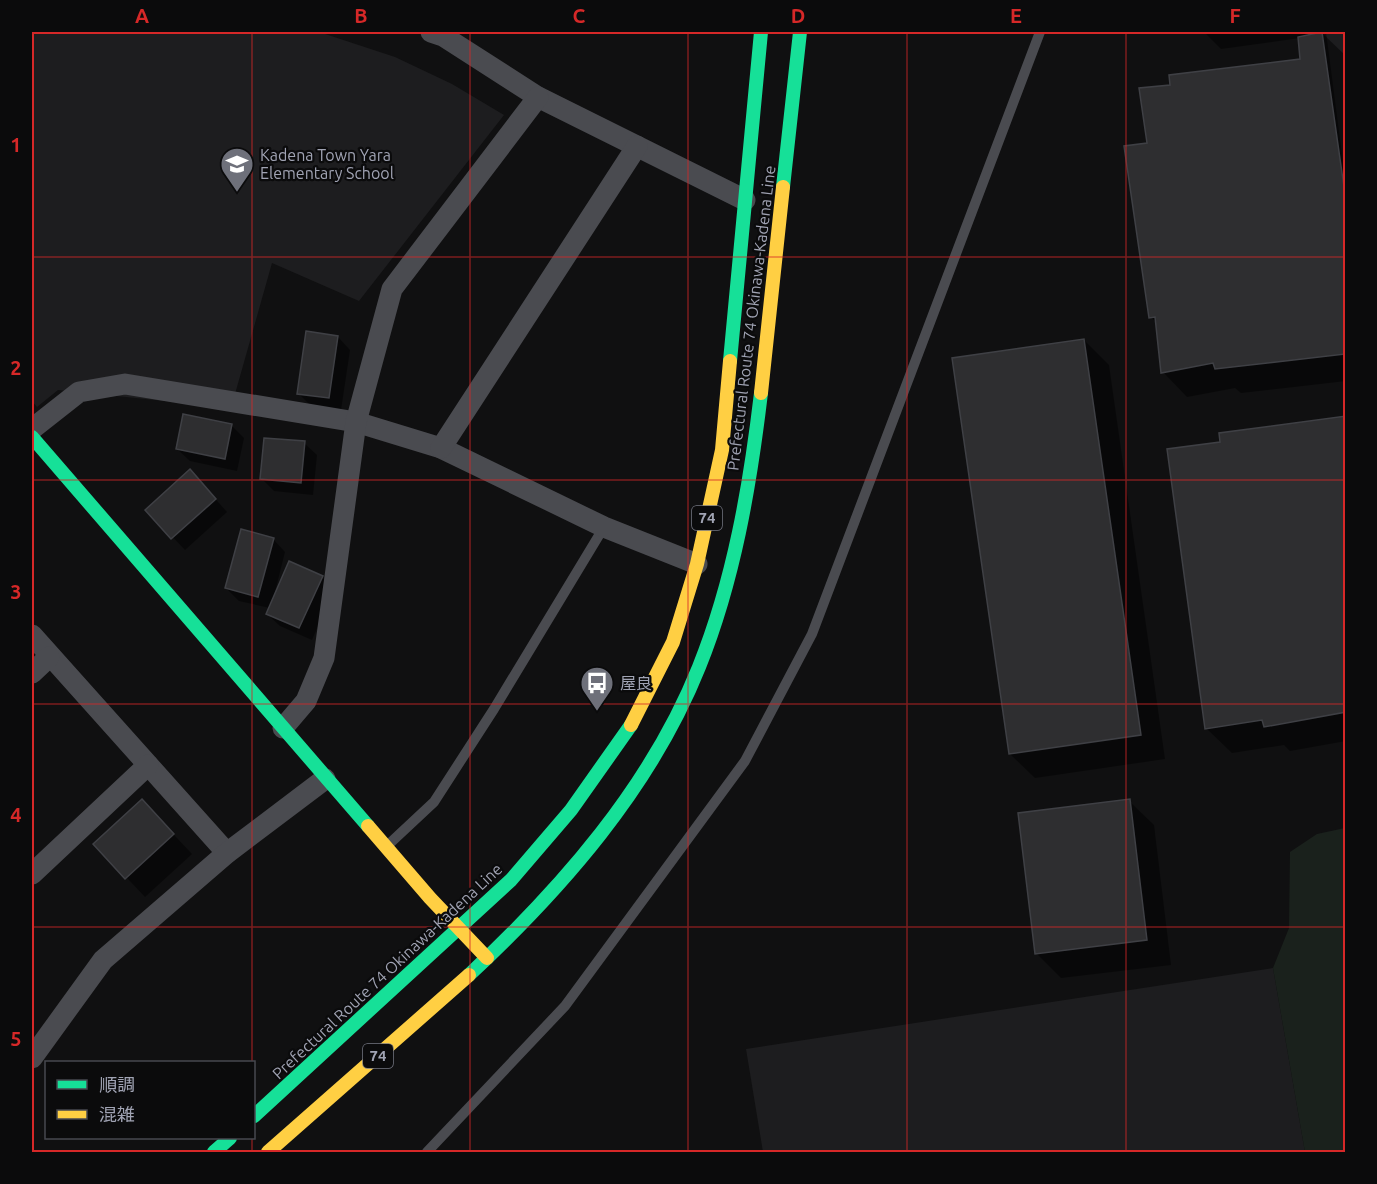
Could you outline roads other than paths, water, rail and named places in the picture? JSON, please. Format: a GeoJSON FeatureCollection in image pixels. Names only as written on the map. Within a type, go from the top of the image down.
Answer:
{"type":"FeatureCollection","features":[{"type":"Feature","properties":{"kind":"main road","name":"Prefectural Route 74 Okinawa-Kadena Line"},"geometry":{"type":"LineString","coordinates":[[255,1115],[511,880],[571,810],[634,722],[674,642],[697,564],[722,450],[761,32]]}},
{"type":"Feature","properties":{"kind":"main road","name":"Prefectural Route 74 Okinawa-Kadena Line"},"geometry":{"type":"LineString","coordinates":[[268,1152],[487,958],[541,905],[607,825],[644,771],[677,716],[705,651],[734,560],[756,445],[800,32]]}},
{"type":"Feature","properties":{"kind":"main road"},"geometry":{"type":"LineString","coordinates":[[32,437],[325,779],[459,930],[487,958]]}},
{"type":"Feature","properties":{"kind":"main road"},"geometry":{"type":"LineString","coordinates":[[214,1152],[228,1139]]}},
{"type":"Feature","properties":{"kind":"street"},"geometry":{"type":"LineString","coordinates":[[440,33],[538,97],[745,200]]}},
{"type":"Feature","properties":{"kind":"street"},"geometry":{"type":"LineString","coordinates":[[283,728],[306,701],[324,658],[356,422],[392,289],[538,97]]}},
{"type":"Feature","properties":{"kind":"street"},"geometry":{"type":"LineString","coordinates":[[441,448],[637,146]]}},
{"type":"Feature","properties":{"kind":"street"},"geometry":{"type":"LineString","coordinates":[[32,429],[79,392],[124,384],[356,422],[441,448],[604,527],[697,564]]}},
{"type":"Feature","properties":{"kind":"street"},"geometry":{"type":"LineString","coordinates":[[32,635],[49,657],[227,854]]}},
{"type":"Feature","properties":{"kind":"street"},"geometry":{"type":"LineString","coordinates":[[32,673],[49,657]]}},
{"type":"Feature","properties":{"kind":"street"},"geometry":{"type":"LineString","coordinates":[[32,874],[148,765]]}},
{"type":"Feature","properties":{"kind":"street"},"geometry":{"type":"LineString","coordinates":[[32,1058],[103,960],[227,854],[325,779]]}},
{"type":"Feature","properties":{"kind":"lane"},"geometry":{"type":"LineString","coordinates":[[427,1152],[565,1006],[745,761],[812,634],[1040,32]]}},
{"type":"Feature","properties":{"kind":"lane"},"geometry":{"type":"LineString","coordinates":[[386,847],[434,802],[494,709],[604,527]]}},
{"type":"Feature","properties":{"kind":"place","name":"Kadena Town Yara Elementary School"},"geometry":{"type":"Point","coordinates":[237,193]}},
{"type":"Feature","properties":{"kind":"place","name":"屋良"},"geometry":{"type":"Point","coordinates":[597,712]}}]}
